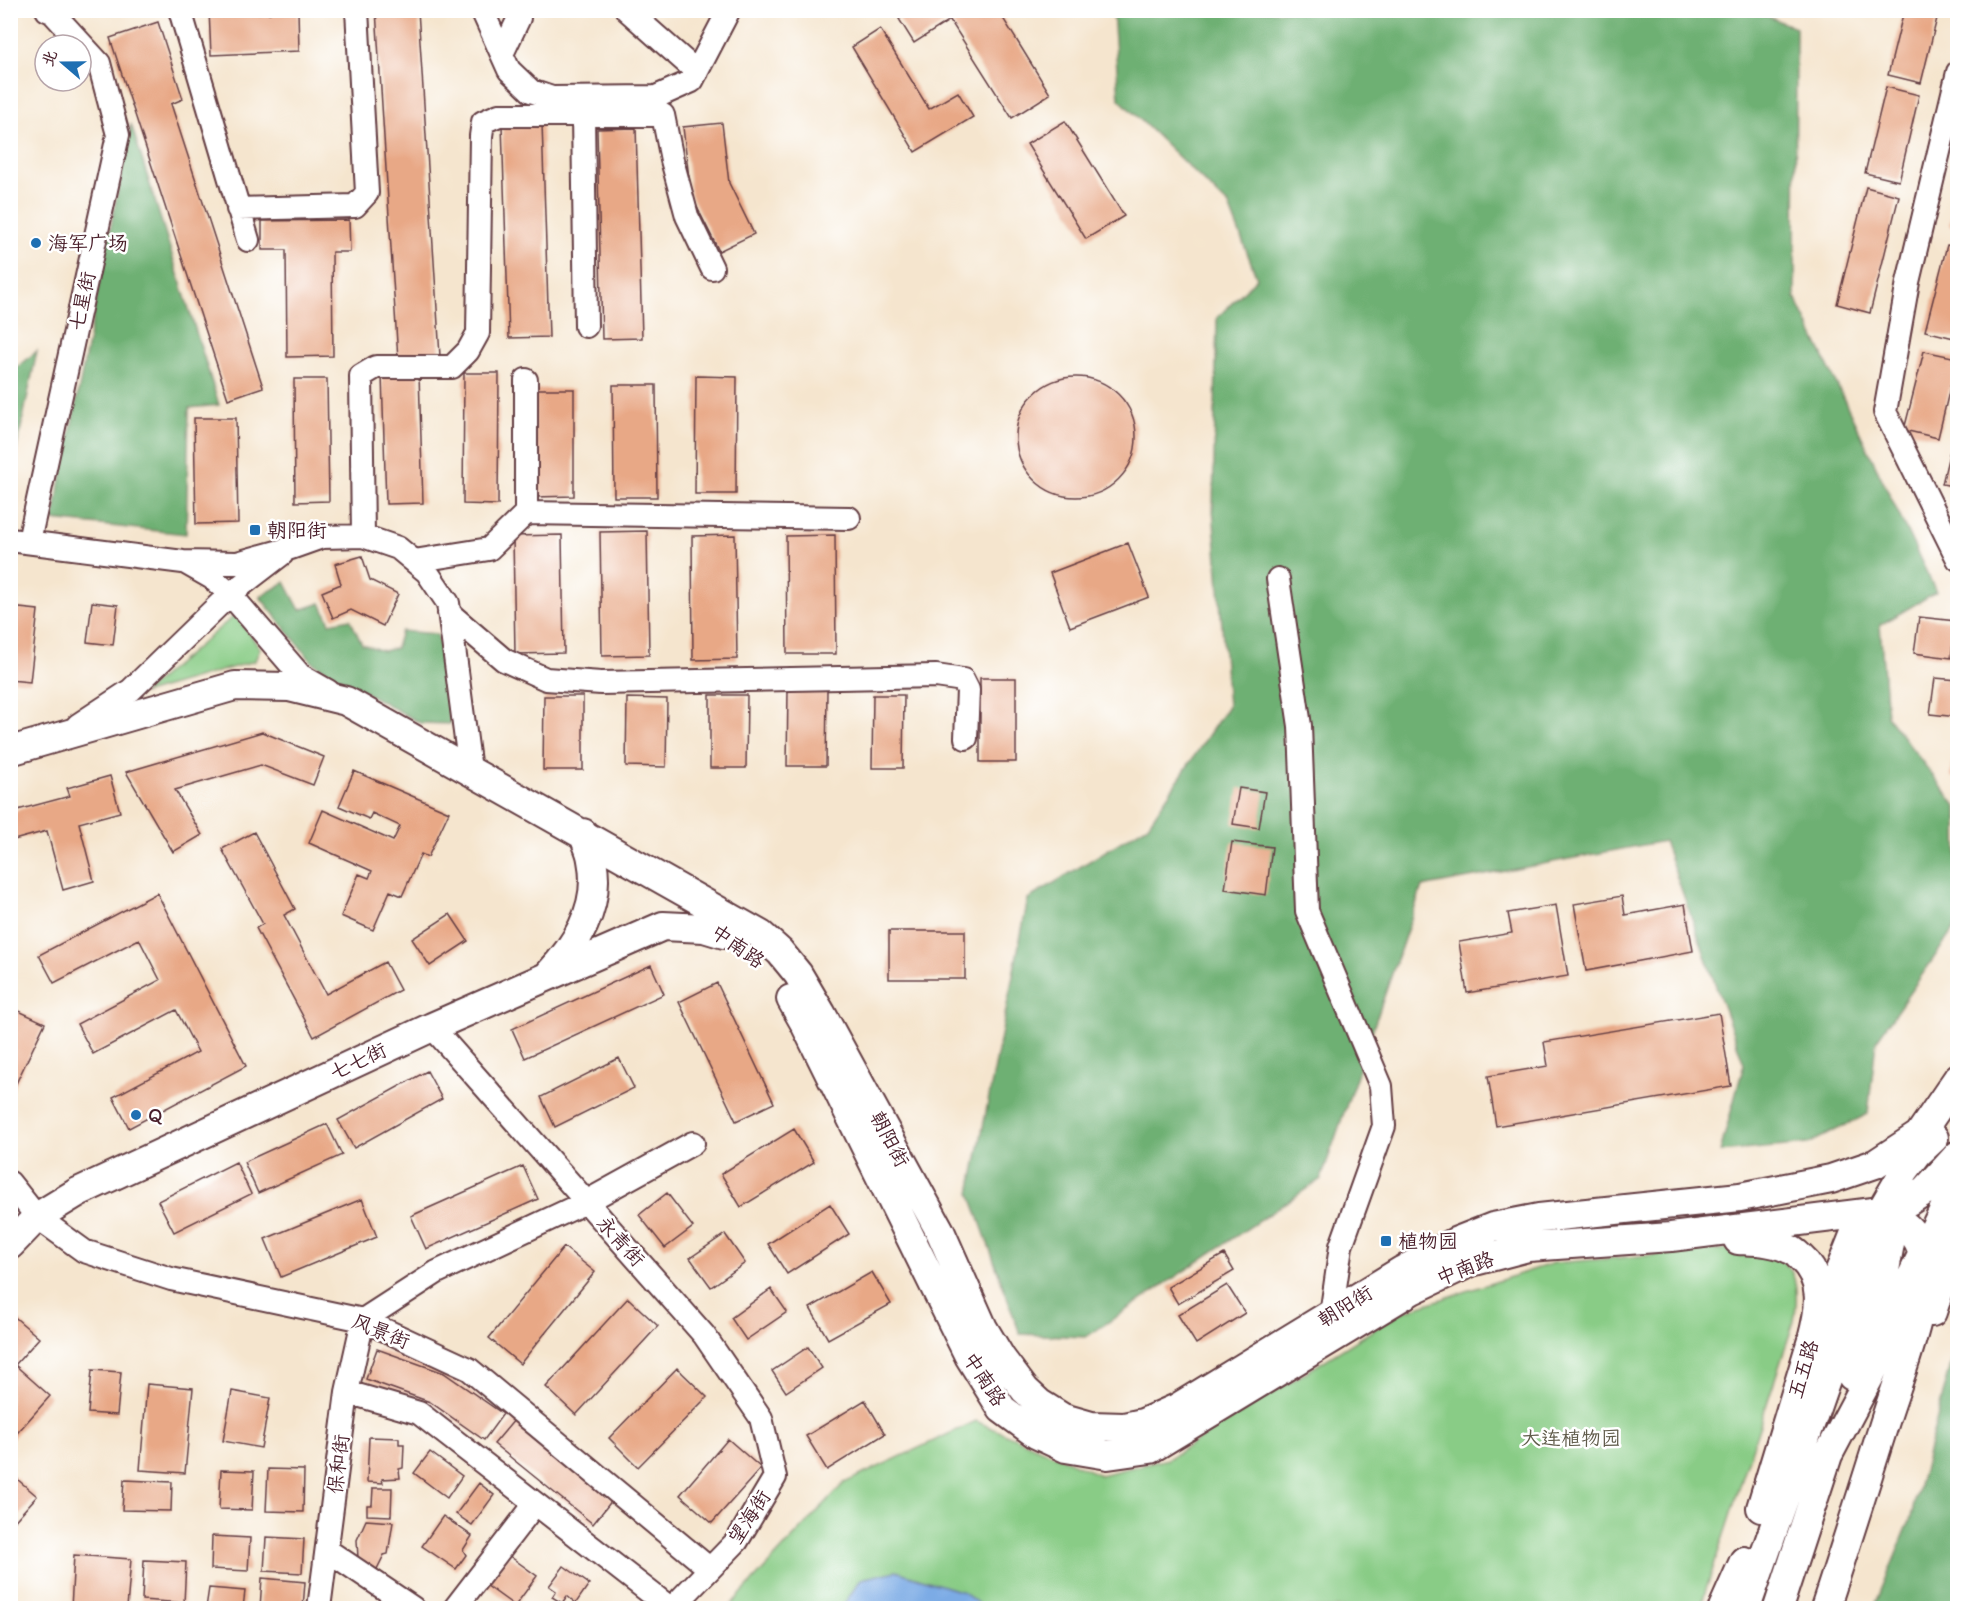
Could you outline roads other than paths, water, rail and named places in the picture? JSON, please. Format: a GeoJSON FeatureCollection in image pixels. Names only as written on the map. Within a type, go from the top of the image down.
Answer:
{"type":"FeatureCollection","features":[{"type":"Feature","properties":{"kind":"main road","name":"朝阳街"},"geometry":{"type":"LineString","coordinates":[[10,751],[235,686],[289,687],[346,701],[470,770],[587,846],[761,935],[780,952],[798,974],[940,1231],[983,1328],[1001,1358],[1025,1390],[1040,1403],[1064,1418],[1091,1426],[1124,1426],[1143,1423],[1177,1408],[1403,1270],[1455,1242],[1493,1227],[1539,1218],[1740,1197]]}},
{"type":"Feature","properties":{"kind":"main road","name":"中南路"},"geometry":{"type":"LineString","coordinates":[[346,701],[364,728],[587,846],[744,945],[771,969],[804,1022],[969,1356],[1002,1409],[1036,1434],[1066,1448],[1108,1455],[1150,1449],[1412,1290],[1471,1262],[1528,1246],[1671,1238],[1871,1210],[1909,1201],[1926,1190],[1958,1155]]}},
{"type":"Feature","properties":{"kind":"main road"},"geometry":{"type":"LineString","coordinates":[[547,977],[565,956],[588,918],[594,891],[587,846]]}},
{"type":"Feature","properties":{"kind":"main road","name":"七七街"},"geometry":{"type":"LineString","coordinates":[[10,1245],[37,1217],[78,1192],[432,1027],[663,926],[704,928],[724,934]]}},
{"type":"Feature","properties":{"kind":"main road"},"geometry":{"type":"LineString","coordinates":[[1740,1197],[1831,1179],[1875,1164],[1919,1135],[1958,1078]]}},
{"type":"Feature","properties":{"kind":"main road"},"geometry":{"type":"LineString","coordinates":[[1812,1340],[1871,1210],[1918,1153],[1940,1132],[1952,1112],[1958,1094]]}},
{"type":"Feature","properties":{"kind":"main road"},"geometry":{"type":"LineString","coordinates":[[1828,1455],[1870,1376],[1923,1253],[1958,1180]]}},
{"type":"Feature","properties":{"kind":"main road"},"geometry":{"type":"LineString","coordinates":[[1740,1197],[1861,1200],[1891,1238],[1885,1270],[1778,1608]]}},
{"type":"Feature","properties":{"kind":"main road"},"geometry":{"type":"LineString","coordinates":[[1834,1582],[1925,1285],[1923,1253],[1914,1235],[1898,1218],[1871,1210]]}},
{"type":"Feature","properties":{"kind":"main road"},"geometry":{"type":"LineString","coordinates":[[1746,1608],[1839,1341],[1871,1210]]}},
{"type":"Feature","properties":{"kind":"main road"},"geometry":{"type":"LineString","coordinates":[[1825,1608],[1908,1383],[1958,1233]]}},
{"type":"Feature","properties":{"kind":"main road","name":"五五路"},"geometry":{"type":"LineString","coordinates":[[1671,1238],[1728,1239],[1772,1243],[1791,1249],[1810,1266],[1818,1285],[1819,1313],[1812,1340],[1744,1563],[1723,1608]]}},
{"type":"Feature","properties":{"kind":"main road"},"geometry":{"type":"LineString","coordinates":[[1731,1608],[1744,1563]]}},
{"type":"Feature","properties":{"kind":"street","name":"七星街"},"geometry":{"type":"LineString","coordinates":[[20,540],[118,135],[99,63],[52,12],[47,10]]}},
{"type":"Feature","properties":{"kind":"street"},"geometry":{"type":"LineString","coordinates":[[180,10],[248,240]]}},
{"type":"Feature","properties":{"kind":"street"},"geometry":{"type":"LineString","coordinates":[[238,209],[355,206],[367,193],[357,10]]}},
{"type":"Feature","properties":{"kind":"street"},"geometry":{"type":"LineString","coordinates":[[482,10],[509,70],[531,91],[552,98],[656,97],[692,81],[729,10]]}},
{"type":"Feature","properties":{"kind":"street"},"geometry":{"type":"LineString","coordinates":[[502,54],[519,18],[519,10]]}},
{"type":"Feature","properties":{"kind":"street"},"geometry":{"type":"LineString","coordinates":[[627,10],[697,72]]}},
{"type":"Feature","properties":{"kind":"street"},"geometry":{"type":"LineString","coordinates":[[1958,72],[1908,282],[1886,412],[1958,559]]}},
{"type":"Feature","properties":{"kind":"street"},"geometry":{"type":"LineString","coordinates":[[363,536],[361,376],[376,367],[452,367],[468,351],[477,333],[480,148],[483,122],[499,115],[663,116],[687,216],[712,268]]}},
{"type":"Feature","properties":{"kind":"street"},"geometry":{"type":"LineString","coordinates":[[583,115],[586,326]]}},
{"type":"Feature","properties":{"kind":"street"},"geometry":{"type":"LineString","coordinates":[[526,380],[526,513]]}},
{"type":"Feature","properties":{"kind":"street"},"geometry":{"type":"LineString","coordinates":[[414,561],[489,549],[526,513],[849,518]]}},
{"type":"Feature","properties":{"kind":"street"},"geometry":{"type":"LineString","coordinates":[[20,540],[183,562],[237,562],[291,548],[322,537],[363,536],[398,548],[427,572],[448,603],[470,770]]}},
{"type":"Feature","properties":{"kind":"street"},"geometry":{"type":"LineString","coordinates":[[59,738],[131,690],[230,594],[291,548]]}},
{"type":"Feature","properties":{"kind":"street"},"geometry":{"type":"LineString","coordinates":[[183,562],[212,578],[230,594],[300,675],[346,701]]}},
{"type":"Feature","properties":{"kind":"street"},"geometry":{"type":"LineString","coordinates":[[1278,579],[1300,726],[1307,911],[1381,1086],[1384,1126],[1341,1246],[1331,1315]]}},
{"type":"Feature","properties":{"kind":"street"},"geometry":{"type":"LineString","coordinates":[[449,613],[504,660],[546,679],[601,683],[936,676],[963,680],[968,690],[966,738]]}},
{"type":"Feature","properties":{"kind":"street","name":"永青街"},"geometry":{"type":"LineString","coordinates":[[432,1027],[704,1335],[761,1418],[775,1476]]}},
{"type":"Feature","properties":{"kind":"street"},"geometry":{"type":"LineString","coordinates":[[363,1320],[437,1272],[586,1202],[693,1143]]}},
{"type":"Feature","properties":{"kind":"street","name":"风景街"},"geometry":{"type":"LineString","coordinates":[[10,1183],[37,1217],[84,1251],[171,1279],[363,1320],[469,1369],[710,1569]]}},
{"type":"Feature","properties":{"kind":"street","name":"保和街"},"geometry":{"type":"LineString","coordinates":[[319,1608],[347,1392],[363,1320]]}},
{"type":"Feature","properties":{"kind":"street"},"geometry":{"type":"LineString","coordinates":[[347,1392],[419,1413],[671,1608]]}},
{"type":"Feature","properties":{"kind":"street","name":"望海街"},"geometry":{"type":"LineString","coordinates":[[671,1608],[737,1541],[775,1476]]}},
{"type":"Feature","properties":{"kind":"street"},"geometry":{"type":"LineString","coordinates":[[455,1608],[535,1504]]}},
{"type":"Feature","properties":{"kind":"street"},"geometry":{"type":"LineString","coordinates":[[327,1550],[413,1608]]}},
{"type":"Feature","properties":{"kind":"water"},"geometry":{"type":"Polygon","coordinates":[[[896,1571],[963,1592],[984,1608],[841,1608],[861,1579],[896,1571]]]}},
{"type":"Feature","properties":{"kind":"place","name":"海军广场"},"geometry":{"type":"Point","coordinates":[36,243]}},
{"type":"Feature","properties":{"kind":"place","name":"朝阳街"},"geometry":{"type":"Point","coordinates":[255,530]}},
{"type":"Feature","properties":{"kind":"place","name":"Q"},"geometry":{"type":"Point","coordinates":[136,1115]}},
{"type":"Feature","properties":{"kind":"place","name":"植物园"},"geometry":{"type":"Point","coordinates":[1386,1241]}},
{"type":"Feature","properties":{"kind":"park label","name":"大连植物园"},"geometry":{"type":"Point","coordinates":[1571,1438]}}]}
